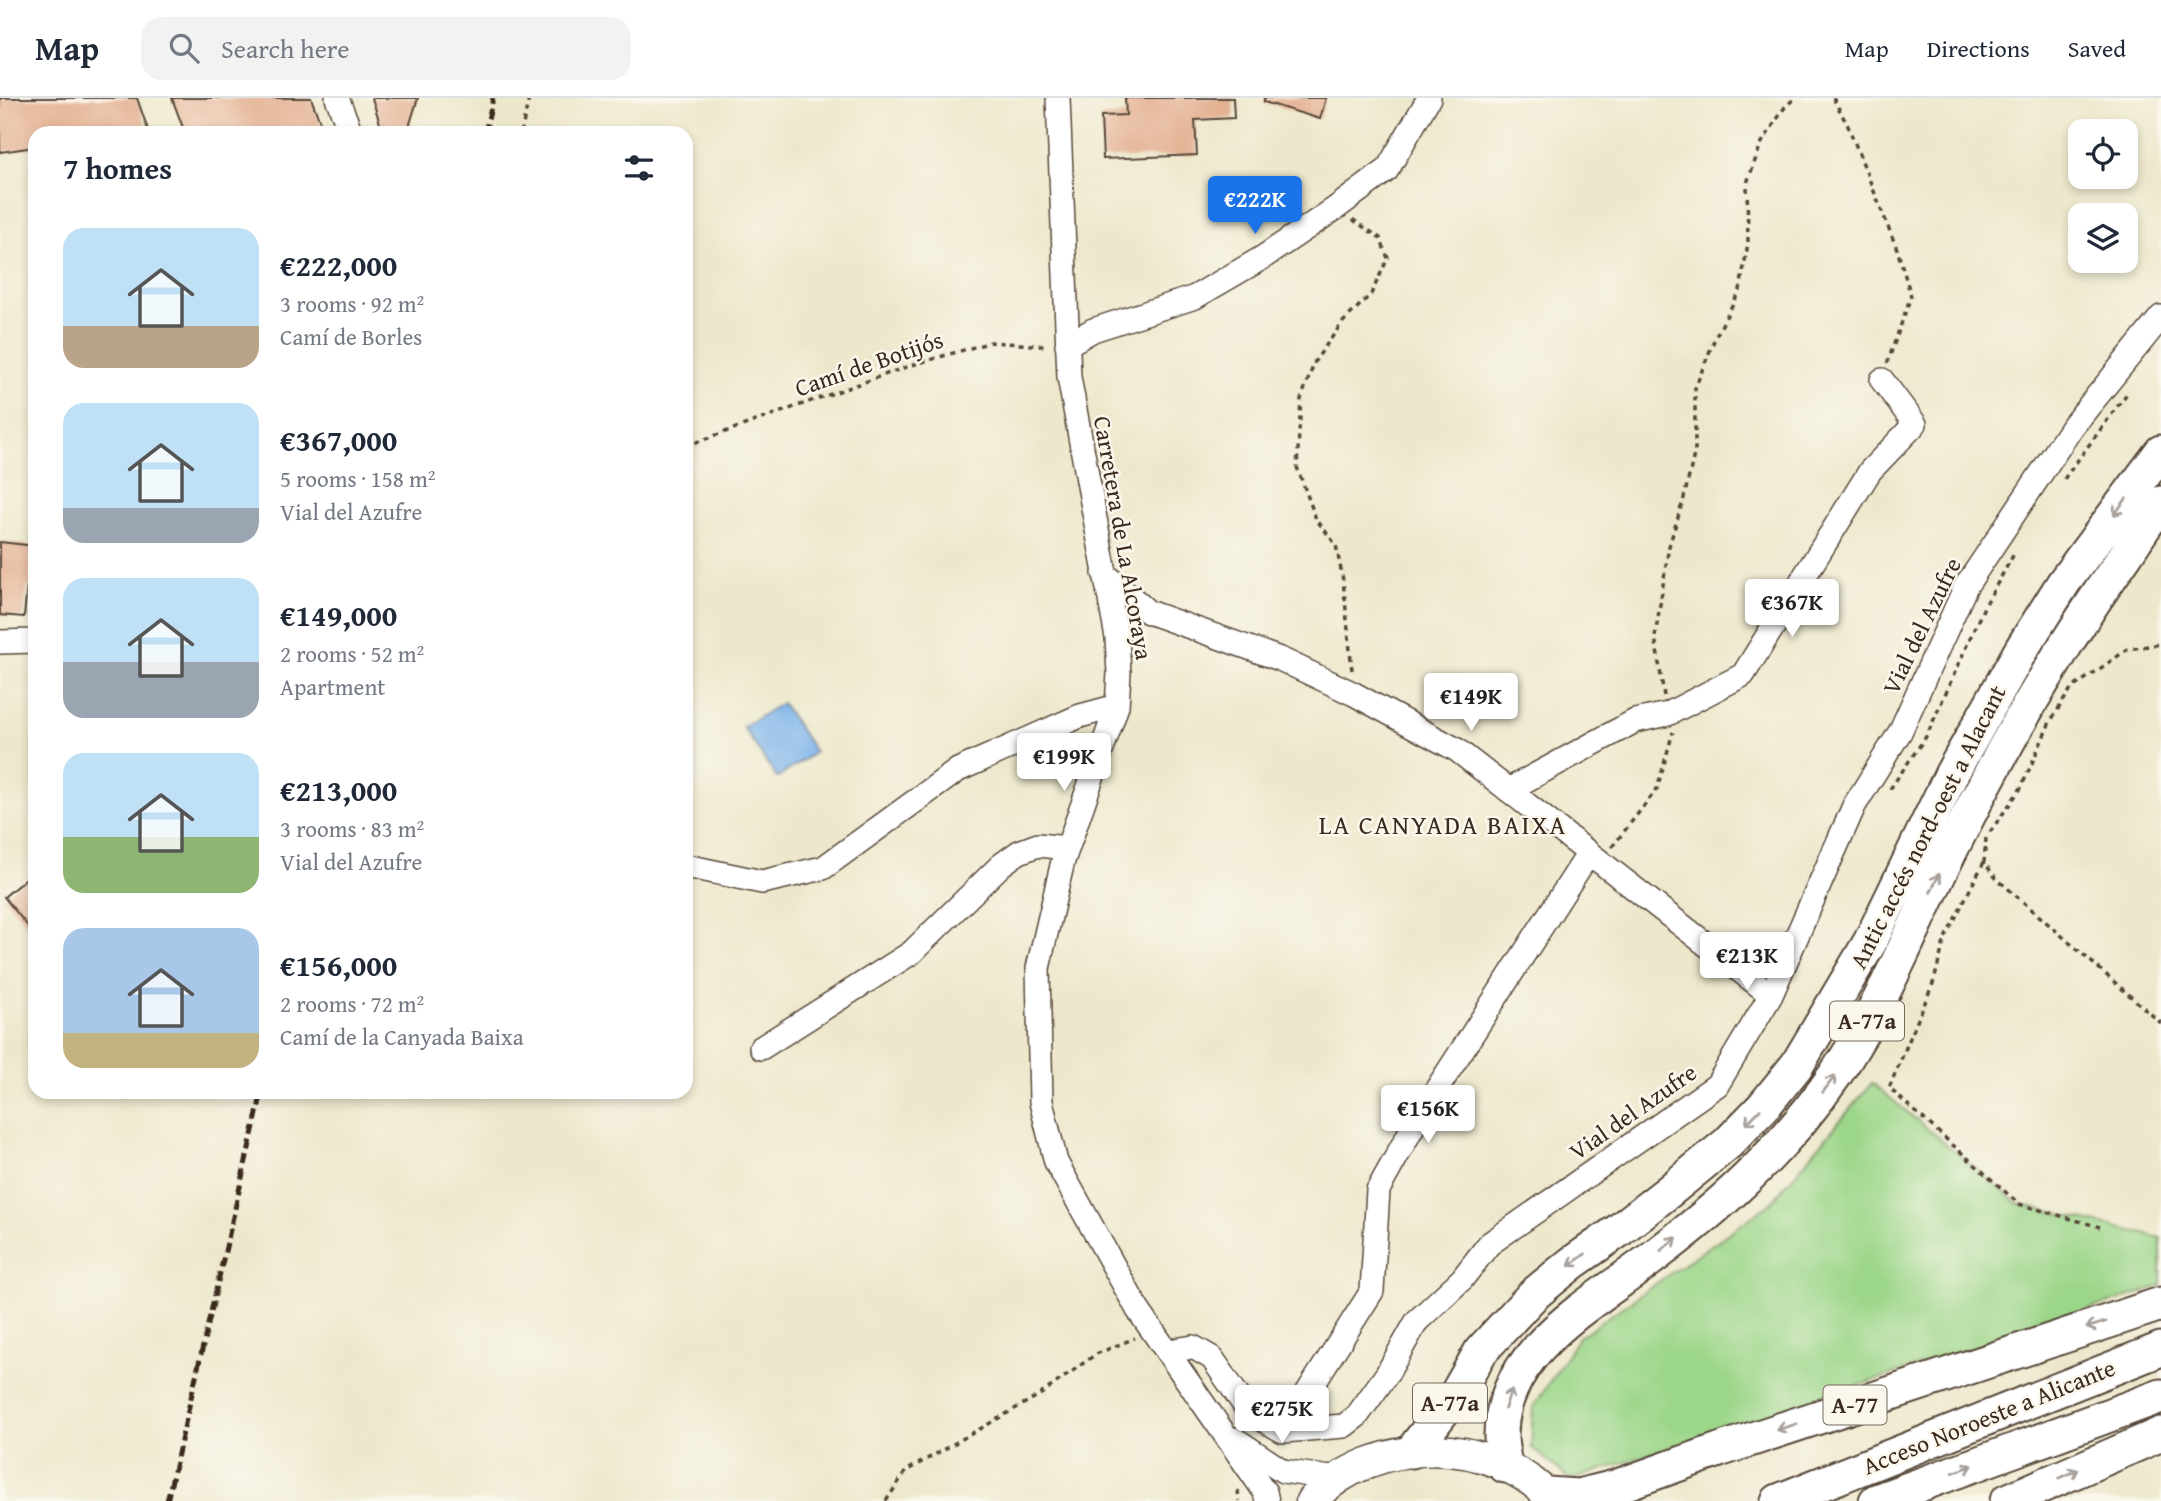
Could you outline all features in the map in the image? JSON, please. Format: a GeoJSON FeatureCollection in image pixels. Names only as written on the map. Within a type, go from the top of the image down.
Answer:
{"type":"FeatureCollection","features":[{"type":"Feature","properties":{"kind":"highway","name":"Antic accés nord-oest a Alacant"},"geometry":{"type":"LineString","coordinates":[[1412,1451],[1446,1410],[1481,1351],[1533,1294],[1572,1262],[1618,1231],[1728,1143],[1763,1107],[1797,1065],[1870,942],[1952,773],[2021,650],[2064,582],[2161,452]]}},
{"type":"Feature","properties":{"kind":"highway","name":"Antic accés nord-oest a Alacant"},"geometry":{"type":"LineString","coordinates":[[1505,1466],[1501,1436],[1504,1407],[1513,1384],[1530,1357],[1571,1316],[1653,1257],[1723,1201],[1783,1143],[1835,1076],[1899,962],[1953,846],[2011,732],[2088,608],[2161,503]]}},
{"type":"Feature","properties":{"kind":"highway","name":"A-77"},"geometry":{"type":"LineString","coordinates":[[1550,1498],[1578,1496],[1615,1487],[2161,1304]]}},
{"type":"Feature","properties":{"kind":"highway","name":"Acceso Noroeste a Alicante"},"geometry":{"type":"LineString","coordinates":[[1778,1501],[2161,1349]]}},
{"type":"Feature","properties":{"kind":"highway","name":"Acceso Noroeste a Alicante"},"geometry":{"type":"LineString","coordinates":[[1876,1501],[2161,1396]]}},
{"type":"Feature","properties":{"kind":"highway"},"geometry":{"type":"LineString","coordinates":[[2007,1501],[2161,1434]]}},
{"type":"Feature","properties":{"kind":"main road"},"geometry":{"type":"LineString","coordinates":[[1311,1501],[1337,1479],[1360,1465],[1412,1451],[1460,1452],[1505,1466],[1520,1474],[1550,1498]]}},
{"type":"Feature","properties":{"kind":"street"},"geometry":{"type":"LineString","coordinates":[[337,98],[348,126]]}},
{"type":"Feature","properties":{"kind":"street","name":"Carretera de La Alcoraya"},"geometry":{"type":"LineString","coordinates":[[1058,98],[1069,377],[1117,638],[1119,673],[1116,706],[1068,848],[1038,968],[1041,1102],[1056,1162],[1138,1310],[1265,1492],[1268,1501]]}},
{"type":"Feature","properties":{"kind":"street"},"geometry":{"type":"LineString","coordinates":[[1067,345],[1093,330],[1138,318],[1195,297],[1262,258],[1336,208],[1387,170],[1429,98]]}},
{"type":"Feature","properties":{"kind":"street","name":"Vial del Azufre"},"geometry":{"type":"LineString","coordinates":[[1283,1431],[1344,1426],[1357,1416],[1387,1374],[1417,1321],[1462,1279],[1489,1244],[1717,1086],[1770,995],[1854,806],[1900,732],[1966,586],[2072,427],[2161,317]]}},
{"type":"Feature","properties":{"kind":"street"},"geometry":{"type":"LineString","coordinates":[[1508,790],[1635,722],[1668,714],[1743,675],[1870,471],[1915,424],[1882,380]]}},
{"type":"Feature","properties":{"kind":"street"},"geometry":{"type":"LineString","coordinates":[[1104,573],[1148,612],[1280,659],[1354,694],[1457,750],[1770,995]]}},
{"type":"Feature","properties":{"kind":"street"},"geometry":{"type":"LineString","coordinates":[[0,642],[28,641]]}},
{"type":"Feature","properties":{"kind":"street"},"geometry":{"type":"LineString","coordinates":[[693,867],[762,882],[823,868],[958,770],[1080,716],[1116,706]]}},
{"type":"Feature","properties":{"kind":"street"},"geometry":{"type":"LineString","coordinates":[[761,1048],[911,953],[1002,865],[1019,852],[1038,845],[1068,848]]}},
{"type":"Feature","properties":{"kind":"street"},"geometry":{"type":"LineString","coordinates":[[1169,1351],[1193,1348],[1212,1358],[1249,1412],[1283,1431],[1372,1291],[1378,1190],[1415,1123],[1595,858]]}},
{"type":"Feature","properties":{"kind":"street"},"geometry":{"type":"LineString","coordinates":[[1221,1429],[1283,1471],[1337,1479]]}},
{"type":"Feature","properties":{"kind":"path"},"geometry":{"type":"LineString","coordinates":[[523,126],[529,98]]}},
{"type":"Feature","properties":{"kind":"path"},"geometry":{"type":"LineString","coordinates":[[1595,858],[1657,789],[1675,726],[1668,714],[1655,637],[1669,546],[1695,450],[1695,388],[1715,338],[1740,290],[1748,243],[1747,183],[1761,144],[1785,107],[1795,98]]}},
{"type":"Feature","properties":{"kind":"path"},"geometry":{"type":"LineString","coordinates":[[1833,98],[1848,126],[1897,249],[1911,296],[1882,380]]}},
{"type":"Feature","properties":{"kind":"path"},"geometry":{"type":"LineString","coordinates":[[1336,208],[1380,238],[1388,258],[1371,294],[1342,323],[1315,361],[1301,399],[1297,467],[1316,519],[1336,545],[1347,618],[1354,694]]}},
{"type":"Feature","properties":{"kind":"path","name":"Camí de Botijós"},"geometry":{"type":"LineString","coordinates":[[693,443],[909,366],[991,342],[1052,347],[1067,345]]}},
{"type":"Feature","properties":{"kind":"path"},"geometry":{"type":"LineString","coordinates":[[2100,1227],[2019,1204],[1889,1088],[1934,981],[1945,938],[1984,862],[1986,838],[2021,788],[2050,722],[2071,689],[2128,649],[2161,644]]}},
{"type":"Feature","properties":{"kind":"path"},"geometry":{"type":"LineString","coordinates":[[1984,862],[1996,878],[2161,1023]]}},
{"type":"Feature","properties":{"kind":"path"},"geometry":{"type":"LineString","coordinates":[[886,1501],[906,1471],[1041,1394],[1096,1354],[1153,1330]]}},
{"type":"Feature","properties":{"kind":"green space"},"geometry":{"type":"Polygon","coordinates":[[[1872,1083],[2019,1204],[2161,1238],[2161,1286],[1571,1480],[1531,1447],[1533,1408],[1578,1338],[1770,1204],[1872,1083]]]}},
{"type":"Feature","properties":{"kind":"water"},"geometry":{"type":"Polygon","coordinates":[[[782,703],[815,752],[777,778],[743,727],[782,703]]]}},
{"type":"Feature","properties":{"kind":"building"},"geometry":{"type":"Polygon","coordinates":[[[0,98],[137,98],[147,126],[28,126],[28,148],[0,152],[0,98]]]}},
{"type":"Feature","properties":{"kind":"building"},"geometry":{"type":"Polygon","coordinates":[[[172,98],[311,98],[321,126],[182,126],[172,98]]]}},
{"type":"Feature","properties":{"kind":"building"},"geometry":{"type":"Polygon","coordinates":[[[372,98],[418,98],[409,126],[381,126],[372,98]]]}},
{"type":"Feature","properties":{"kind":"building"},"geometry":{"type":"Polygon","coordinates":[[[1125,98],[1233,98],[1234,118],[1195,120],[1197,155],[1103,159],[1101,116],[1126,115],[1125,98]]]}},
{"type":"Feature","properties":{"kind":"building"},"geometry":{"type":"Polygon","coordinates":[[[1264,98],[1326,98],[1320,119],[1264,102],[1264,98]]]}},
{"type":"Feature","properties":{"kind":"building"},"geometry":{"type":"Polygon","coordinates":[[[0,542],[28,545],[28,586],[24,617],[0,615],[0,542]]]}},
{"type":"Feature","properties":{"kind":"building"},"geometry":{"type":"Polygon","coordinates":[[[28,877],[28,926],[4,897],[28,877]]]}},
{"type":"Feature","properties":{"kind":"railway"},"geometry":{"type":"LineString","coordinates":[[487,126],[493,98]]}},
{"type":"Feature","properties":{"kind":"railway"},"geometry":{"type":"LineString","coordinates":[[167,1501],[260,1099]]}},
{"type":"Feature","properties":{"kind":"district","name":"LA CANYADA BAIXA"},"geometry":{"type":"Point","coordinates":[1443,825]}}]}
